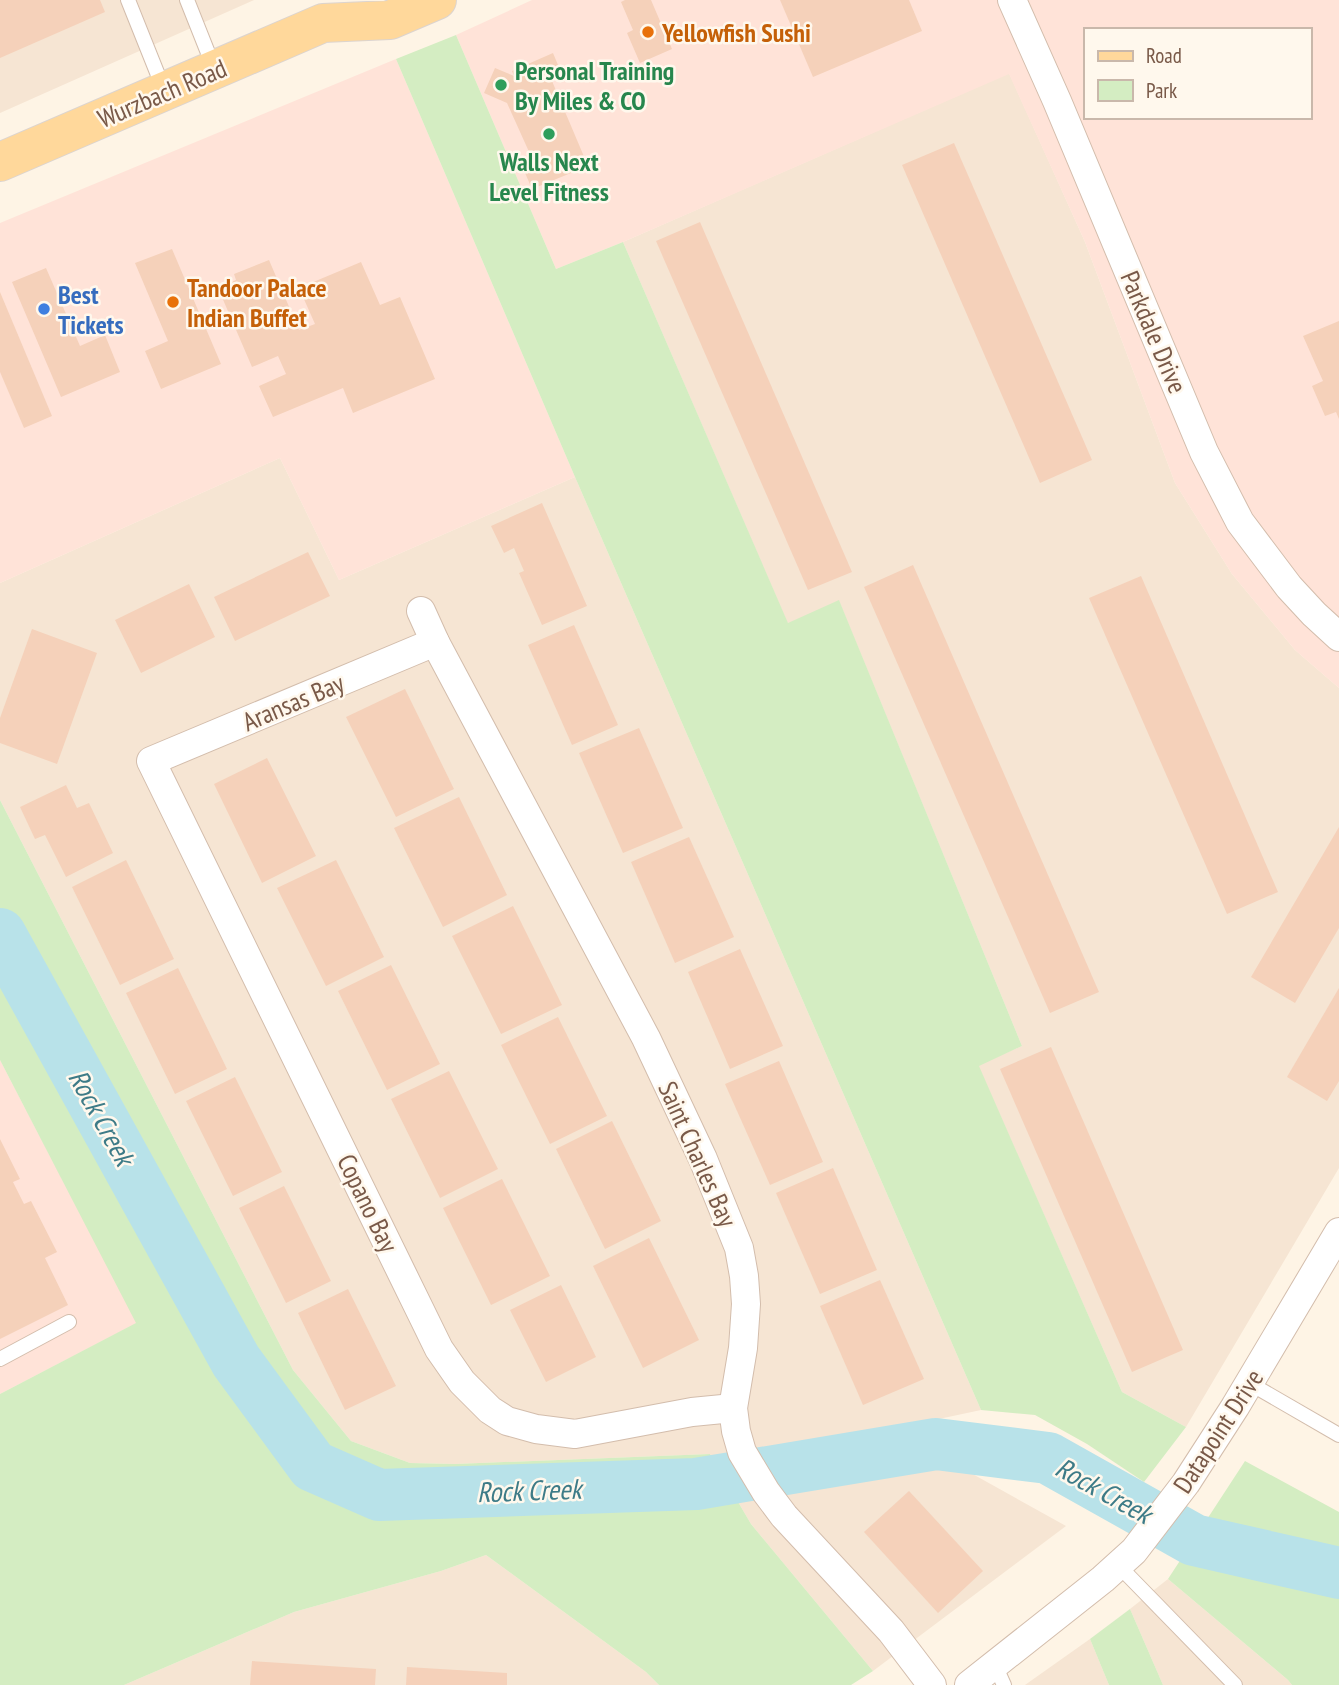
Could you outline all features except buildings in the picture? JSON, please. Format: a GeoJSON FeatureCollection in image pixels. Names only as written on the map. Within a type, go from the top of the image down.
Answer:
{"type":"FeatureCollection","features":[{"type":"Feature","properties":{"kind":"main road","name":"Wurzbach Road"},"geometry":{"type":"LineString","coordinates":[[0,162],[215,69],[333,11],[390,20],[437,0]]}},
{"type":"Feature","properties":{"kind":"street","name":"Parkdale Drive"},"geometry":{"type":"LineString","coordinates":[[1012,0],[1204,452],[1248,533],[1289,587],[1339,636]]}},
{"type":"Feature","properties":{"kind":"street","name":"Saint Charles Bay"},"geometry":{"type":"LineString","coordinates":[[421,611],[646,1038],[703,1158],[739,1248],[746,1304],[743,1348],[733,1408],[736,1431],[743,1452],[766,1492],[784,1516],[891,1631],[932,1685]]}},
{"type":"Feature","properties":{"kind":"street","name":"Aransas Bay"},"geometry":{"type":"LineString","coordinates":[[151,761],[435,642]]}},
{"type":"Feature","properties":{"kind":"street","name":"Copano Bay"},"geometry":{"type":"LineString","coordinates":[[151,761],[439,1349],[462,1382],[490,1410],[507,1421],[536,1429],[575,1434],[692,1412],[733,1408]]}},
{"type":"Feature","properties":{"kind":"street","name":"Datapoint Drive"},"geometry":{"type":"LineString","coordinates":[[969,1685],[999,1675],[1127,1559],[1186,1483],[1339,1232]]}},
{"type":"Feature","properties":{"kind":"lane"},"geometry":{"type":"LineString","coordinates":[[128,0],[165,91]]}},
{"type":"Feature","properties":{"kind":"lane"},"geometry":{"type":"LineString","coordinates":[[187,0],[215,69]]}},
{"type":"Feature","properties":{"kind":"lane"},"geometry":{"type":"LineString","coordinates":[[0,1359],[69,1322]]}},
{"type":"Feature","properties":{"kind":"lane"},"geometry":{"type":"LineString","coordinates":[[1249,1383],[1339,1435]]}},
{"type":"Feature","properties":{"kind":"lane"},"geometry":{"type":"LineString","coordinates":[[1127,1559],[1235,1685]]}},
{"type":"Feature","properties":{"kind":"shaded area"},"geometry":{"type":"Polygon","coordinates":[[[0,0],[254,0],[0,113],[0,0]]]}},
{"type":"Feature","properties":{"kind":"shaded area"},"geometry":{"type":"Polygon","coordinates":[[[532,0],[1339,0],[1339,688],[1295,650],[1232,574],[1175,483],[1085,242],[1009,74],[556,269],[456,35],[532,0]]]}},
{"type":"Feature","properties":{"kind":"shaded area"},"geometry":{"type":"Polygon","coordinates":[[[396,59],[575,477],[339,580],[280,458],[0,583],[0,223],[396,59]]]}},
{"type":"Feature","properties":{"kind":"shaded area"},"geometry":{"type":"Polygon","coordinates":[[[1009,73],[1085,242],[1175,483],[1232,574],[1295,650],[1339,688],[1339,1168],[1186,1427],[1122,1392],[978,1065],[1022,1046],[839,601],[788,624],[623,242],[1009,73]]]}},
{"type":"Feature","properties":{"kind":"shaded area"},"geometry":{"type":"Polygon","coordinates":[[[280,458],[339,580],[575,477],[981,1410],[770,1455],[791,1489],[931,1467],[969,1472],[1066,1526],[873,1671],[751,1524],[710,1454],[455,1464],[410,1463],[351,1441],[293,1370],[0,800],[0,583],[280,458]]]}},
{"type":"Feature","properties":{"kind":"shaded area"},"geometry":{"type":"Polygon","coordinates":[[[0,1060],[137,1323],[0,1394],[0,1060]]]}},
{"type":"Feature","properties":{"kind":"shaded area"},"geometry":{"type":"Polygon","coordinates":[[[486,1555],[646,1672],[659,1685],[124,1685],[294,1612],[441,1571],[486,1555]]]}},
{"type":"Feature","properties":{"kind":"shaded area"},"geometry":{"type":"Polygon","coordinates":[[[1168,1579],[1292,1685],[1163,1685],[1130,1609],[1168,1579]]]}},
{"type":"Feature","properties":{"kind":"shaded area"},"geometry":{"type":"Polygon","coordinates":[[[1090,1639],[1109,1685],[1025,1685],[1090,1639]]]}},
{"type":"Feature","properties":{"kind":"green space"},"geometry":{"type":"Polygon","coordinates":[[[456,35],[556,269],[623,242],[788,623],[839,600],[1022,1046],[979,1066],[1122,1392],[1186,1427],[1144,1482],[1087,1444],[1035,1415],[981,1410],[396,59],[456,35]]]}},
{"type":"Feature","properties":{"kind":"green space"},"geometry":{"type":"Polygon","coordinates":[[[0,800],[293,1370],[351,1441],[410,1463],[455,1464],[710,1454],[751,1524],[873,1671],[851,1685],[659,1685],[646,1672],[486,1555],[441,1571],[294,1612],[124,1685],[0,1685],[0,1394],[136,1323],[0,1060],[0,800]]]}},
{"type":"Feature","properties":{"kind":"green space"},"geometry":{"type":"Polygon","coordinates":[[[1245,1461],[1339,1512],[1339,1685],[1292,1685],[1168,1579],[1245,1461]]]}},
{"type":"Feature","properties":{"kind":"green space"},"geometry":{"type":"Polygon","coordinates":[[[1130,1609],[1163,1685],[1109,1685],[1090,1639],[1130,1609]]]}},
{"type":"Feature","properties":{"kind":"waterway","name":"Rock Creek"},"geometry":{"type":"LineString","coordinates":[[0,934],[236,1361],[313,1466],[379,1495],[696,1484],[936,1444],[1048,1458],[1194,1540],[1339,1573]]}},
{"type":"Feature","properties":{"kind":"place","name":"Yellowfish Sushi"},"geometry":{"type":"Point","coordinates":[648,32]}},
{"type":"Feature","properties":{"kind":"place","name":"Personal Training By Miles & CO"},"geometry":{"type":"Point","coordinates":[501,85]}},
{"type":"Feature","properties":{"kind":"place","name":"Walls Next Level Fitness"},"geometry":{"type":"Point","coordinates":[549,134]}},
{"type":"Feature","properties":{"kind":"place","name":"Tandoor Palace Indian Buffet"},"geometry":{"type":"Point","coordinates":[173,302]}},
{"type":"Feature","properties":{"kind":"place","name":"Best Tickets"},"geometry":{"type":"Point","coordinates":[44,309]}}]}
